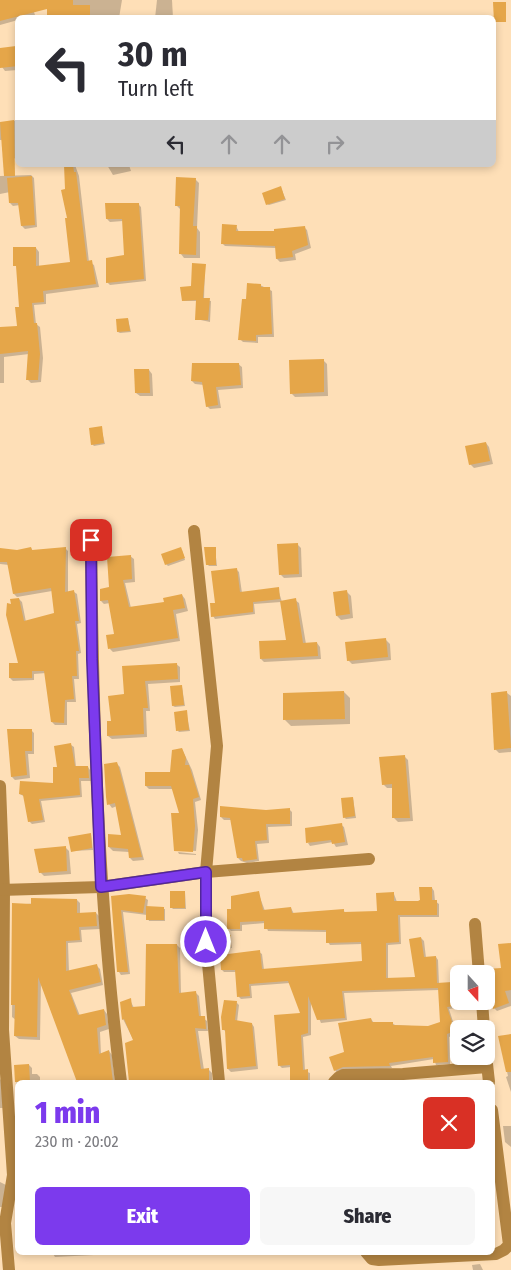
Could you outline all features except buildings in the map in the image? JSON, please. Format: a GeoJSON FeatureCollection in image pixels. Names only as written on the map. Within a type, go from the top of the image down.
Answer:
{"type":"FeatureCollection","features":[{"type":"Feature","properties":{"kind":"street"},"geometry":{"type":"LineString","coordinates":[[194,532],[217,746],[206,872],[206,942],[219,1080]]}},
{"type":"Feature","properties":{"kind":"street"},"geometry":{"type":"LineString","coordinates":[[91,540],[92,659],[101,887],[111,1003],[121,1080]]}},
{"type":"Feature","properties":{"kind":"street"},"geometry":{"type":"LineString","coordinates":[[0,786],[2,1030],[15,1174],[5,1222],[9,1270]]}},
{"type":"Feature","properties":{"kind":"street"},"geometry":{"type":"LineString","coordinates":[[2,890],[101,887],[206,872],[369,859]]}},
{"type":"Feature","properties":{"kind":"street"},"geometry":{"type":"LineString","coordinates":[[475,924],[478,965]]}},
{"type":"Feature","properties":{"kind":"street"},"geometry":{"type":"LineString","coordinates":[[336,1080],[344,1075],[403,1074],[461,1065]]}},
{"type":"Feature","properties":{"kind":"street"},"geometry":{"type":"LineString","coordinates":[[487,1065],[489,1080]]}},
{"type":"Feature","properties":{"kind":"street"},"geometry":{"type":"LineString","coordinates":[[495,1134],[509,1244],[504,1250],[495,1254]]}},
{"type":"Feature","properties":{"kind":"street"},"geometry":{"type":"LineString","coordinates":[[369,1255],[379,1260],[476,1255]]}},
{"type":"Feature","properties":{"kind":"route"},"geometry":{"type":"LineString","coordinates":[[91,540],[92,659],[101,887],[206,872],[206,942]]}}]}
